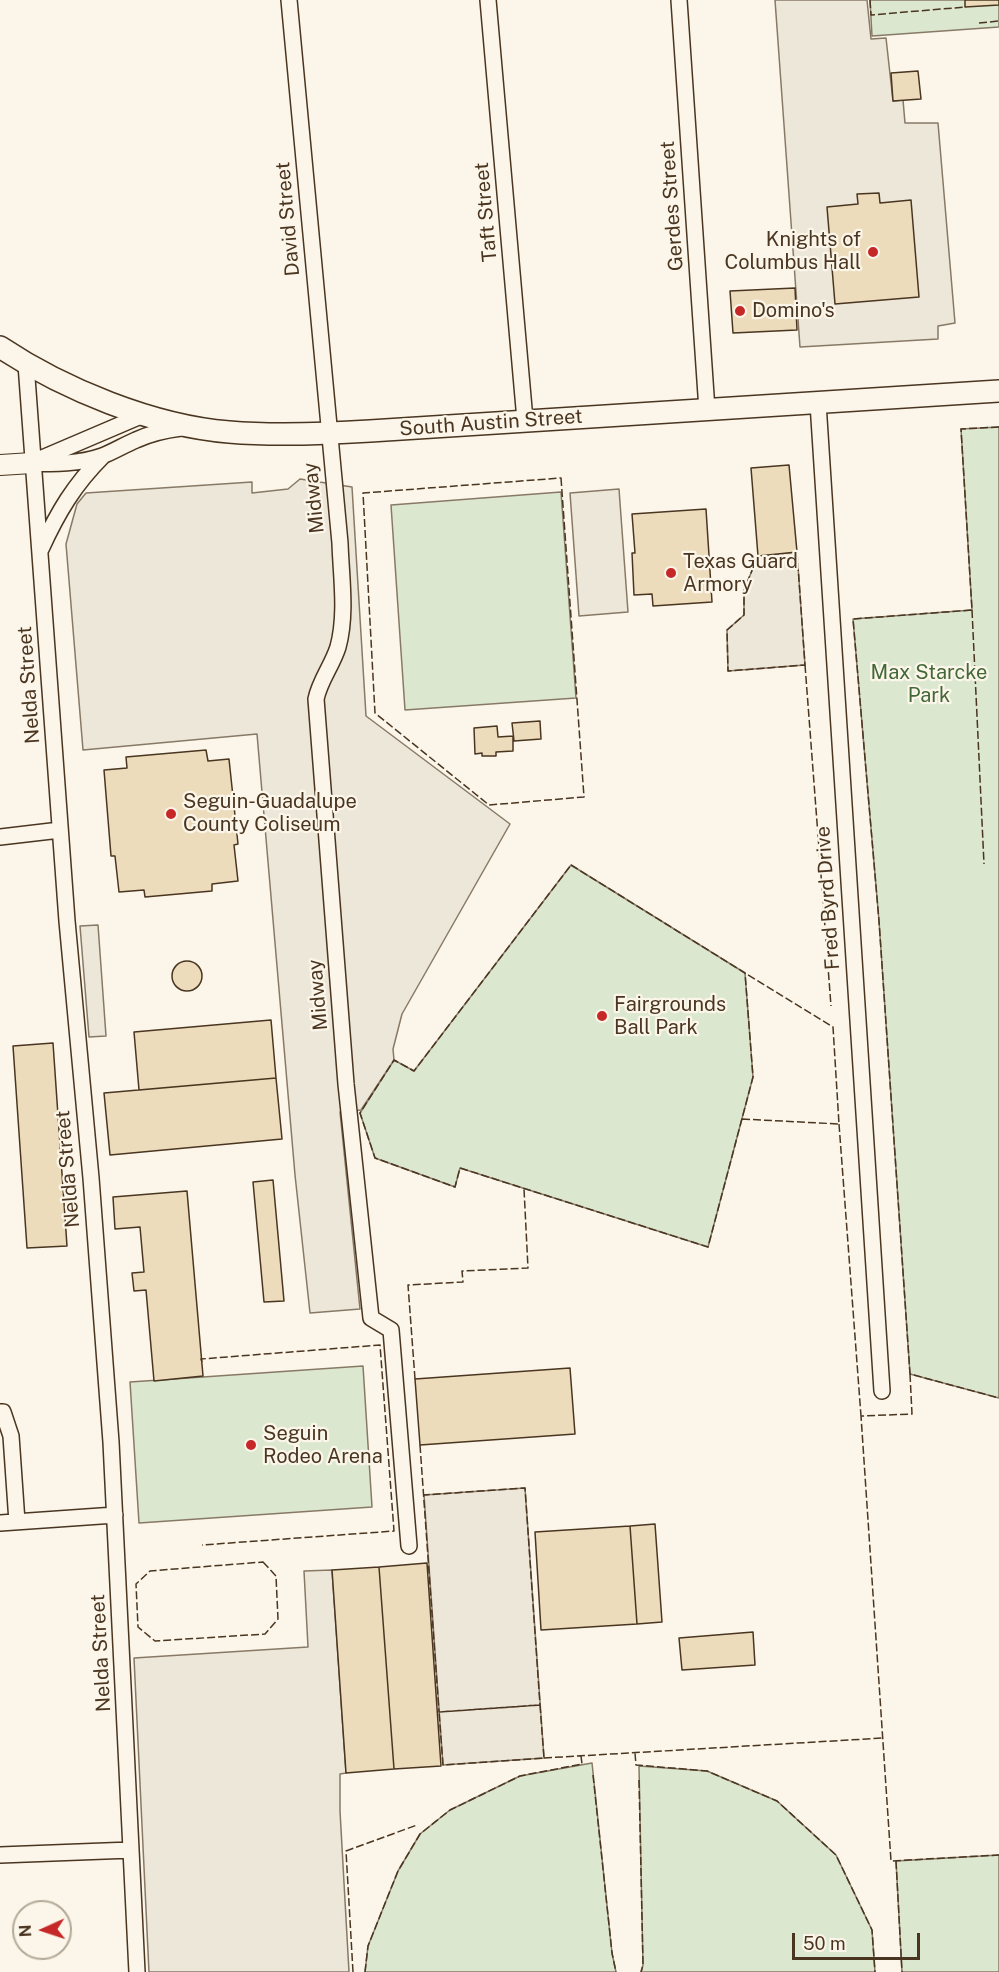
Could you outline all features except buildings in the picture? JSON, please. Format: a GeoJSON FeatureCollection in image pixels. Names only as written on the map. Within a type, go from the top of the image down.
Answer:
{"type":"FeatureCollection","features":[{"type":"Feature","properties":{"kind":"main road","name":"South Austin Street"},"geometry":{"type":"LineString","coordinates":[[0,347],[26,364],[85,393],[143,415],[192,427],[272,435],[329,434],[999,391]]}},
{"type":"Feature","properties":{"kind":"street","name":"David Street"},"geometry":{"type":"LineString","coordinates":[[289,0],[329,434]]}},
{"type":"Feature","properties":{"kind":"street","name":"Taft Street"},"geometry":{"type":"LineString","coordinates":[[488,0],[525,420]]}},
{"type":"Feature","properties":{"kind":"street","name":"Gerdes Street"},"geometry":{"type":"LineString","coordinates":[[679,0],[706,410]]}},
{"type":"Feature","properties":{"kind":"street","name":"Nelda Street"},"geometry":{"type":"LineString","coordinates":[[26,364],[60,830],[91,1178],[111,1442],[136,1972]]}},
{"type":"Feature","properties":{"kind":"street","name":"Fred Byrd Drive"},"geometry":{"type":"LineString","coordinates":[[818,403],[882,1391]]}},
{"type":"Feature","properties":{"kind":"street"},"geometry":{"type":"LineString","coordinates":[[32,463],[143,415]]}},
{"type":"Feature","properties":{"kind":"street"},"geometry":{"type":"LineString","coordinates":[[0,465],[78,462],[103,456],[161,430],[192,427]]}},
{"type":"Feature","properties":{"kind":"street","name":"Midway"},"geometry":{"type":"LineString","coordinates":[[329,434],[340,543],[341,631],[333,661],[318,686],[316,699],[346,1084],[371,1318],[391,1330],[409,1546]]}},
{"type":"Feature","properties":{"kind":"street"},"geometry":{"type":"LineString","coordinates":[[41,549],[70,493],[103,456]]}},
{"type":"Feature","properties":{"kind":"street"},"geometry":{"type":"LineString","coordinates":[[0,837],[60,830]]}},
{"type":"Feature","properties":{"kind":"street"},"geometry":{"type":"LineString","coordinates":[[1,1412],[11,1436],[17,1522]]}},
{"type":"Feature","properties":{"kind":"street"},"geometry":{"type":"LineString","coordinates":[[0,1523],[115,1515]]}},
{"type":"Feature","properties":{"kind":"street"},"geometry":{"type":"LineString","coordinates":[[0,1855],[131,1850]]}},
{"type":"Feature","properties":{"kind":"green space"},"geometry":{"type":"Polygon","coordinates":[[[870,0],[999,0],[999,27],[872,36],[870,0]]]}},
{"type":"Feature","properties":{"kind":"green space","name":"Max Starcke Park"},"geometry":{"type":"Polygon","coordinates":[[[999,427],[999,1398],[910,1374],[879,921],[853,619],[972,610],[961,429],[999,427]]]}},
{"type":"Feature","properties":{"kind":"green space"},"geometry":{"type":"Polygon","coordinates":[[[561,492],[576,698],[405,710],[391,505],[561,492]]]}},
{"type":"Feature","properties":{"kind":"green space","name":"Fairgrounds Ball Park"},"geometry":{"type":"Polygon","coordinates":[[[571,865],[745,973],[753,1077],[708,1247],[460,1168],[455,1187],[375,1158],[360,1113],[394,1060],[414,1071],[571,865]]]}},
{"type":"Feature","properties":{"kind":"green space","name":"Seguin Rodeo Arena"},"geometry":{"type":"Polygon","coordinates":[[[363,1366],[372,1507],[139,1523],[130,1382],[363,1366]]]}},
{"type":"Feature","properties":{"kind":"green space"},"geometry":{"type":"Polygon","coordinates":[[[592,1763],[612,1953],[616,1972],[365,1972],[368,1946],[398,1871],[420,1834],[450,1810],[520,1776],[592,1763]]]}},
{"type":"Feature","properties":{"kind":"green space"},"geometry":{"type":"Polygon","coordinates":[[[639,1766],[707,1771],[777,1801],[836,1855],[872,1930],[875,1972],[641,1972],[643,1965],[639,1766]]]}},
{"type":"Feature","properties":{"kind":"green space"},"geometry":{"type":"Polygon","coordinates":[[[999,1855],[999,1972],[902,1972],[896,1861],[999,1855]]]}},
{"type":"Feature","properties":{"kind":"shaded area"},"geometry":{"type":"Polygon","coordinates":[[[775,0],[867,0],[871,39],[886,38],[893,101],[903,100],[905,123],[938,123],[955,323],[938,326],[938,339],[800,347],[775,0]]]}},
{"type":"Feature","properties":{"kind":"shaded area"},"geometry":{"type":"Polygon","coordinates":[[[300,479],[352,487],[366,716],[510,824],[402,1014],[393,1049],[394,1060],[361,1110],[340,1112],[360,1309],[310,1313],[295,1175],[257,734],[83,750],[66,544],[77,504],[86,493],[252,482],[252,493],[288,489],[300,479]]]}},
{"type":"Feature","properties":{"kind":"shaded area"},"geometry":{"type":"Polygon","coordinates":[[[619,489],[628,612],[579,616],[570,493],[619,489]]]}},
{"type":"Feature","properties":{"kind":"shaded area"},"geometry":{"type":"Polygon","coordinates":[[[797,552],[805,665],[728,671],[727,630],[744,615],[744,590],[758,556],[797,552]]]}},
{"type":"Feature","properties":{"kind":"shaded area"},"geometry":{"type":"Polygon","coordinates":[[[98,925],[106,1036],[89,1037],[80,926],[98,925]]]}},
{"type":"Feature","properties":{"kind":"shaded area"},"geometry":{"type":"Polygon","coordinates":[[[525,1488],[544,1758],[443,1765],[424,1495],[525,1488]]]}},
{"type":"Feature","properties":{"kind":"shaded area"},"geometry":{"type":"Polygon","coordinates":[[[332,1570],[346,1773],[340,1774],[340,1811],[349,1972],[149,1972],[134,1658],[308,1647],[304,1571],[332,1570]]]}},
{"type":"Feature","properties":{"kind":"fence"},"geometry":{"type":"LineString","coordinates":[[870,0],[871,15],[965,7]]}},
{"type":"Feature","properties":{"kind":"fence"},"geometry":{"type":"LineString","coordinates":[[979,23],[999,21]]}},
{"type":"Feature","properties":{"kind":"fence"},"geometry":{"type":"LineString","coordinates":[[999,427],[961,429],[972,610],[853,619],[879,921],[910,1374],[999,1398]]}},
{"type":"Feature","properties":{"kind":"fence"},"geometry":{"type":"LineString","coordinates":[[561,478],[584,797],[489,805],[375,713],[363,493],[561,478]]}},
{"type":"Feature","properties":{"kind":"fence"},"geometry":{"type":"LineString","coordinates":[[758,556],[744,590],[744,615],[727,630],[728,671],[805,665],[797,552]]}},
{"type":"Feature","properties":{"kind":"fence"},"geometry":{"type":"LineString","coordinates":[[972,610],[984,864]]}},
{"type":"Feature","properties":{"kind":"fence"},"geometry":{"type":"LineString","coordinates":[[805,665],[831,1006]]}},
{"type":"Feature","properties":{"kind":"fence"},"geometry":{"type":"LineString","coordinates":[[571,865],[745,973],[753,1077],[708,1247],[460,1168],[455,1187],[375,1158],[360,1113],[394,1060],[414,1071],[571,865]]}},
{"type":"Feature","properties":{"kind":"fence"},"geometry":{"type":"LineString","coordinates":[[742,1119],[839,1124],[833,1027],[745,973]]}},
{"type":"Feature","properties":{"kind":"fence"},"geometry":{"type":"LineString","coordinates":[[839,1124],[861,1416]]}},
{"type":"Feature","properties":{"kind":"fence"},"geometry":{"type":"LineString","coordinates":[[415,1379],[408,1285],[463,1282],[462,1271],[528,1268],[524,1189]]}},
{"type":"Feature","properties":{"kind":"fence"},"geometry":{"type":"LineString","coordinates":[[202,1362],[201,1359],[380,1345],[394,1531],[202,1545]]}},
{"type":"Feature","properties":{"kind":"fence"},"geometry":{"type":"LineString","coordinates":[[910,1374],[912,1414],[861,1416],[891,1861],[999,1855]]}},
{"type":"Feature","properties":{"kind":"fence"},"geometry":{"type":"LineString","coordinates":[[420,1445],[439,1712],[540,1705],[525,1488],[424,1495]]}},
{"type":"Feature","properties":{"kind":"fence"},"geometry":{"type":"LineString","coordinates":[[263,1562],[276,1576],[278,1619],[265,1634],[155,1641],[138,1627],[136,1584],[150,1571],[263,1562]]}},
{"type":"Feature","properties":{"kind":"fence"},"geometry":{"type":"LineString","coordinates":[[540,1705],[544,1758],[443,1765],[439,1712],[540,1705]]}},
{"type":"Feature","properties":{"kind":"fence"},"geometry":{"type":"LineString","coordinates":[[544,1758],[883,1738]]}},
{"type":"Feature","properties":{"kind":"fence"},"geometry":{"type":"LineString","coordinates":[[635,1753],[636,1765],[707,1771],[777,1801],[836,1855],[872,1930],[875,1972]]}},
{"type":"Feature","properties":{"kind":"fence"},"geometry":{"type":"LineString","coordinates":[[365,1972],[368,1946],[398,1871],[420,1834],[450,1810],[520,1776],[582,1764],[581,1756]]}},
{"type":"Feature","properties":{"kind":"fence"},"geometry":{"type":"LineString","coordinates":[[593,1775],[616,1972]]}},
{"type":"Feature","properties":{"kind":"fence"},"geometry":{"type":"LineString","coordinates":[[639,1780],[643,1965],[641,1972]]}},
{"type":"Feature","properties":{"kind":"fence"},"geometry":{"type":"LineString","coordinates":[[353,1972],[346,1851],[417,1825]]}},
{"type":"Feature","properties":{"kind":"fence"},"geometry":{"type":"LineString","coordinates":[[896,1861],[902,1972]]}},
{"type":"Feature","properties":{"kind":"place","name":"Knights of Columbus Hall"},"geometry":{"type":"Point","coordinates":[873,252]}},
{"type":"Feature","properties":{"kind":"place","name":"Domino's"},"geometry":{"type":"Point","coordinates":[740,311]}},
{"type":"Feature","properties":{"kind":"place","name":"Texas Guard Armory"},"geometry":{"type":"Point","coordinates":[671,573]}},
{"type":"Feature","properties":{"kind":"place","name":"Seguin-Guadalupe County Coliseum"},"geometry":{"type":"Point","coordinates":[171,814]}},
{"type":"Feature","properties":{"kind":"place","name":"Fairgrounds Ball Park"},"geometry":{"type":"Point","coordinates":[602,1016]}},
{"type":"Feature","properties":{"kind":"place","name":"Seguin Rodeo Arena"},"geometry":{"type":"Point","coordinates":[251,1445]}}]}
